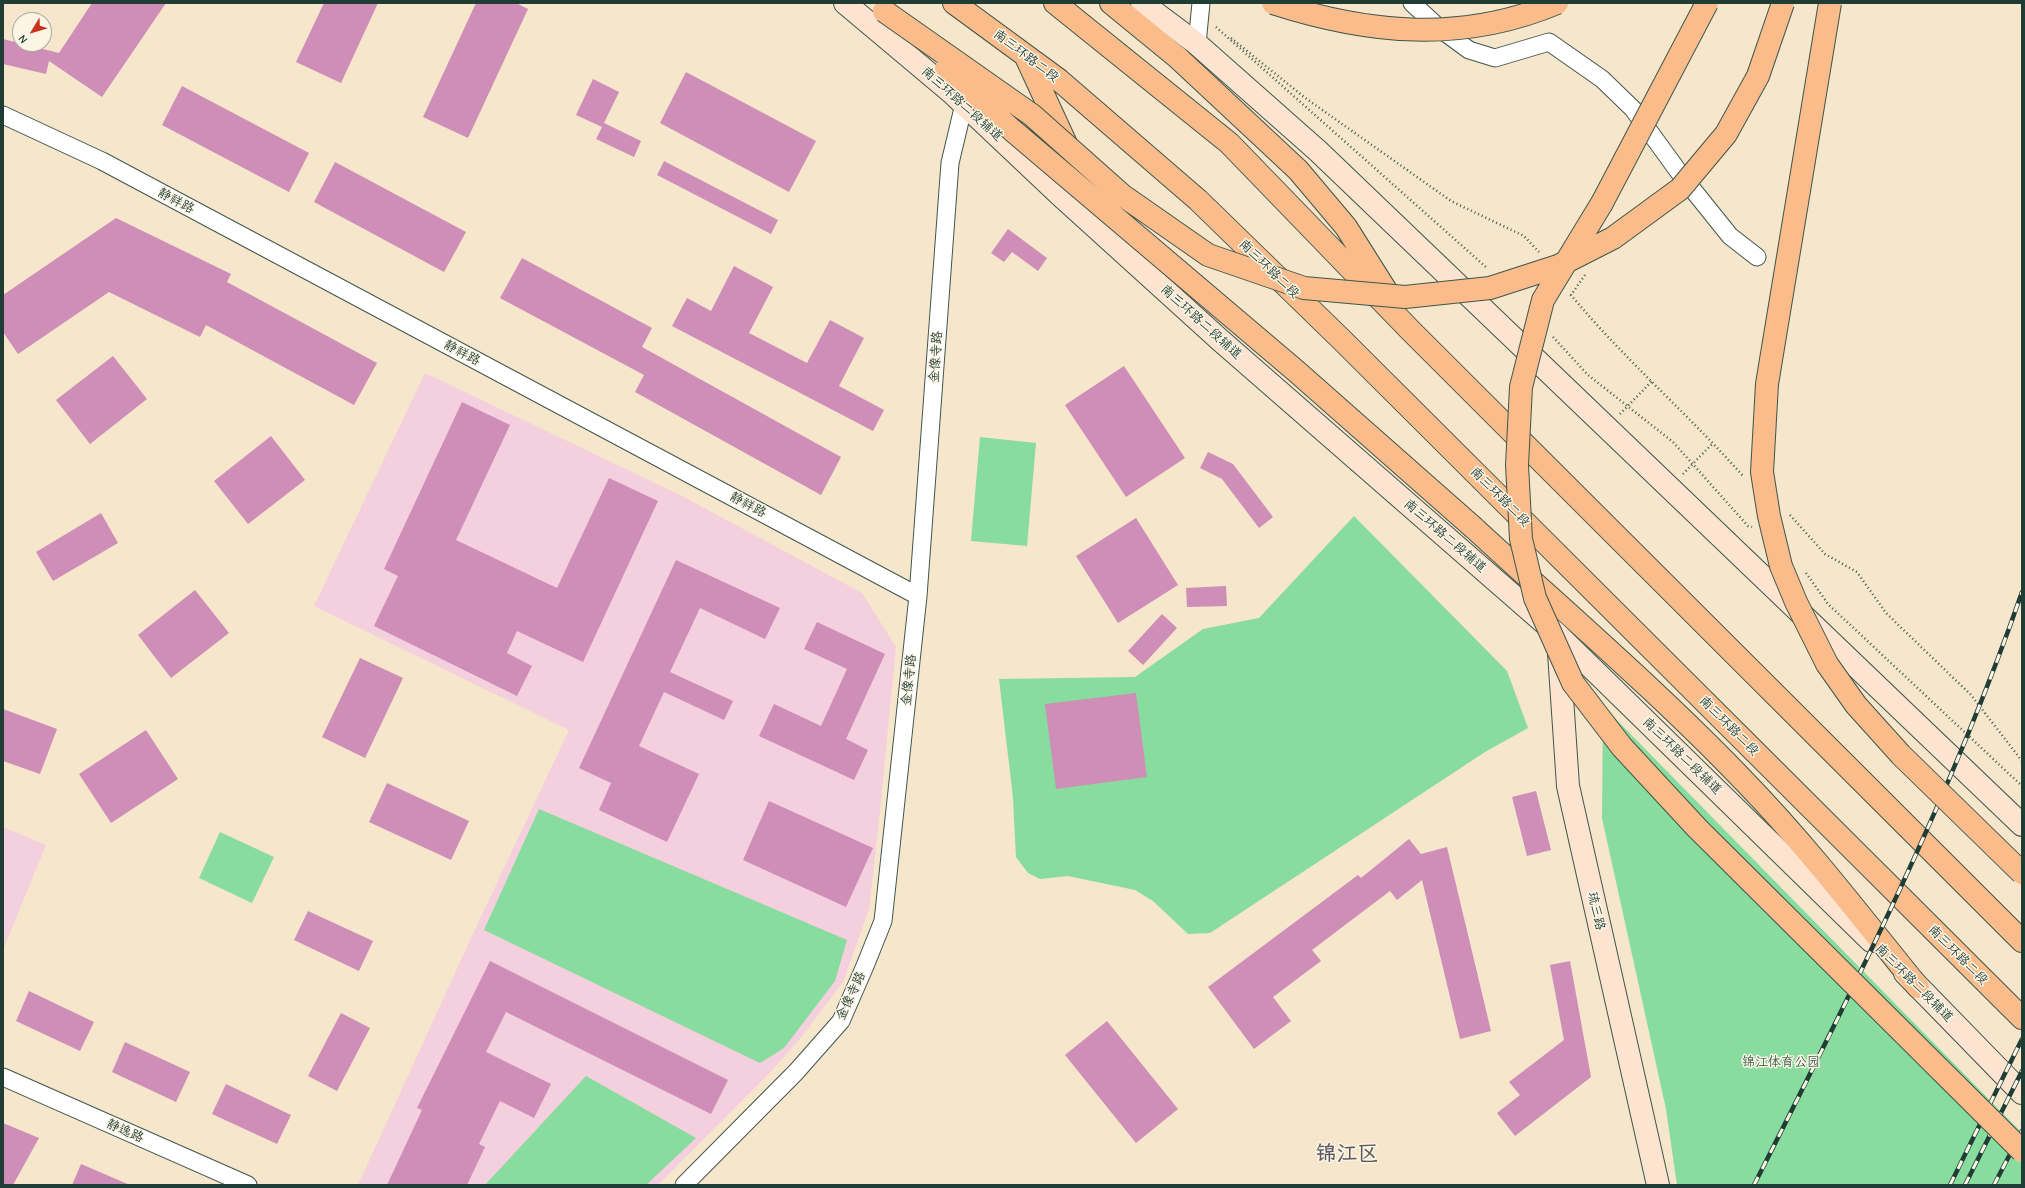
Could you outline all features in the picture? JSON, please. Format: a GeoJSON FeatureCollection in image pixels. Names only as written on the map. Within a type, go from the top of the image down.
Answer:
{"type":"FeatureCollection","features":[{"type":"Feature","properties":{"kind":"highway","name":"南三环路二段"},"geometry":{"type":"LineString","coordinates":[[954,3],[1023,52],[1065,85],[1209,210],[1343,341],[2022,1018]]}},
{"type":"Feature","properties":{"kind":"highway"},"geometry":{"type":"LineString","coordinates":[[1055,3],[1229,143],[1411,331],[2022,940]]}},
{"type":"Feature","properties":{"kind":"highway"},"geometry":{"type":"LineString","coordinates":[[1111,3],[1178,58],[1298,170],[1346,227],[1411,331]]}},
{"type":"Feature","properties":{"kind":"highway"},"geometry":{"type":"LineString","coordinates":[[1273,3],[1348,23],[1399,30],[1452,29],[1509,19],[1557,3]]}},
{"type":"Feature","properties":{"kind":"highway"},"geometry":{"type":"LineString","coordinates":[[1707,3],[1602,203],[1543,300],[1520,387],[1517,465],[1521,540],[1535,598],[1573,683],[1622,747],[1697,828],[2022,1151]]}},
{"type":"Feature","properties":{"kind":"highway"},"geometry":{"type":"LineString","coordinates":[[878,7],[1032,115],[1122,195],[1208,255],[1304,288],[1405,297],[1490,288],[1558,266],[1613,238],[1680,189],[1726,134],[1758,76],[1783,3]]}},
{"type":"Feature","properties":{"kind":"highway"},"geometry":{"type":"LineString","coordinates":[[1830,3],[1767,384],[1762,472],[1768,516],[1781,566],[1796,602],[1831,670],[1856,704],[1901,755],[2022,873]]}},
{"type":"Feature","properties":{"kind":"highway"},"geometry":{"type":"LineString","coordinates":[[878,7],[1012,130],[1296,371],[1474,528],[1694,730],[1747,784],[1804,848],[1918,987]]}},
{"type":"Feature","properties":{"kind":"highway"},"geometry":{"type":"LineString","coordinates":[[1023,52],[1085,184]]}},
{"type":"Feature","properties":{"kind":"main road","name":"南三环路二段辅道"},"geometry":{"type":"LineString","coordinates":[[845,3],[964,104],[1065,200],[1274,387],[1557,634],[1918,987],[2022,1093]]}},
{"type":"Feature","properties":{"kind":"main road"},"geometry":{"type":"LineString","coordinates":[[850,3],[987,95],[1085,184],[1185,284],[1274,387]]}},
{"type":"Feature","properties":{"kind":"main road"},"geometry":{"type":"LineString","coordinates":[[1142,3],[1197,44],[1340,172],[2022,825]]}},
{"type":"Feature","properties":{"kind":"main road","name":"琉三路"},"geometry":{"type":"LineString","coordinates":[[1557,634],[1568,786],[1656,1181]]}},
{"type":"Feature","properties":{"kind":"street"},"geometry":{"type":"LineString","coordinates":[[1412,3],[1439,28],[1469,50],[1495,58],[1549,42],[1602,79],[1633,110],[1680,175],[1730,236],[1757,257]]}},
{"type":"Feature","properties":{"kind":"street"},"geometry":{"type":"LineString","coordinates":[[1197,44],[1201,8]]}},
{"type":"Feature","properties":{"kind":"street","name":"金像寺路"},"geometry":{"type":"LineString","coordinates":[[684,1185],[796,1072],[841,1021],[883,921],[918,596],[950,163],[964,104]]}},
{"type":"Feature","properties":{"kind":"street","name":"静祥路"},"geometry":{"type":"LineString","coordinates":[[3,114],[102,161],[918,596]]}},
{"type":"Feature","properties":{"kind":"street","name":"静逸路"},"geometry":{"type":"LineString","coordinates":[[3,1077],[248,1185]]}},
{"type":"Feature","properties":{"kind":"path"},"geometry":{"type":"LineString","coordinates":[[1201,8],[1304,97],[1451,201],[1524,236],[1543,256]]}},
{"type":"Feature","properties":{"kind":"path"},"geometry":{"type":"LineString","coordinates":[[1201,8],[1490,270]]}},
{"type":"Feature","properties":{"kind":"path"},"geometry":{"type":"LineString","coordinates":[[1550,334],[1588,375],[1673,442],[1748,526],[1755,529]]}},
{"type":"Feature","properties":{"kind":"path"},"geometry":{"type":"LineString","coordinates":[[1628,406],[1652,381]]}},
{"type":"Feature","properties":{"kind":"path"},"geometry":{"type":"LineString","coordinates":[[1693,464],[1713,443]]}},
{"type":"Feature","properties":{"kind":"path"},"geometry":{"type":"LineString","coordinates":[[1806,572],[1828,604],[2022,786]]}},
{"type":"Feature","properties":{"kind":"shaded area"},"geometry":{"type":"Polygon","coordinates":[[[425,373],[680,495],[862,593],[896,647],[869,909],[843,982],[800,1039],[764,1079],[658,1185],[358,1185],[472,936],[569,730],[314,606],[425,373]]]}},
{"type":"Feature","properties":{"kind":"shaded area"},"geometry":{"type":"Polygon","coordinates":[[[3,827],[46,845],[3,950],[3,827]]]}},
{"type":"Feature","properties":{"kind":"green space"},"geometry":{"type":"Polygon","coordinates":[[[980,437],[1036,443],[1027,546],[971,541],[980,437]]]}},
{"type":"Feature","properties":{"kind":"green space"},"geometry":{"type":"Polygon","coordinates":[[[1354,516],[1507,671],[1528,728],[1485,752],[1210,933],[1188,934],[1153,901],[1135,890],[1068,876],[1040,879],[1028,873],[1016,857],[1013,798],[999,679],[1135,677],[1203,629],[1259,618],[1354,516]]]}},
{"type":"Feature","properties":{"kind":"green space","name":"锦江体育公园"},"geometry":{"type":"Polygon","coordinates":[[[1603,706],[2022,1133],[2022,1185],[1677,1185],[1666,1109],[1602,818],[1603,706]]]}},
{"type":"Feature","properties":{"kind":"green space"},"geometry":{"type":"Polygon","coordinates":[[[539,809],[847,940],[835,981],[784,1048],[760,1063],[484,930],[539,809]]]}},
{"type":"Feature","properties":{"kind":"green space"},"geometry":{"type":"Polygon","coordinates":[[[220,832],[274,857],[252,903],[199,878],[220,832]]]}},
{"type":"Feature","properties":{"kind":"green space"},"geometry":{"type":"Polygon","coordinates":[[[586,1076],[696,1138],[646,1185],[485,1185],[586,1076]]]}},
{"type":"Feature","properties":{"kind":"building"},"geometry":{"type":"Polygon","coordinates":[[[92,3],[166,3],[102,97],[49,61],[46,74],[3,64],[3,39],[12,41],[12,52],[52,51],[59,53],[92,3]]]}},
{"type":"Feature","properties":{"kind":"building"},"geometry":{"type":"Polygon","coordinates":[[[324,3],[378,3],[341,83],[296,62],[324,3]]]}},
{"type":"Feature","properties":{"kind":"building"},"geometry":{"type":"Polygon","coordinates":[[[476,3],[516,3],[528,9],[468,138],[423,117],[476,3]]]}},
{"type":"Feature","properties":{"kind":"building"},"geometry":{"type":"Polygon","coordinates":[[[686,72],[816,141],[789,192],[660,123],[686,72]]]}},
{"type":"Feature","properties":{"kind":"building"},"geometry":{"type":"Polygon","coordinates":[[[593,79],[619,92],[604,123],[641,141],[634,157],[596,139],[602,127],[576,115],[593,79]]]}},
{"type":"Feature","properties":{"kind":"building"},"geometry":{"type":"Polygon","coordinates":[[[182,86],[309,153],[289,192],[162,125],[182,86]]]}},
{"type":"Feature","properties":{"kind":"building"},"geometry":{"type":"Polygon","coordinates":[[[664,161],[778,220],[771,234],[657,175],[664,161]]]}},
{"type":"Feature","properties":{"kind":"building"},"geometry":{"type":"Polygon","coordinates":[[[335,162],[466,232],[444,272],[314,202],[335,162]]]}},
{"type":"Feature","properties":{"kind":"building"},"geometry":{"type":"Polygon","coordinates":[[[116,218],[231,274],[227,282],[377,363],[354,405],[206,325],[200,337],[109,292],[18,354],[3,332],[3,295],[116,218]]]}},
{"type":"Feature","properties":{"kind":"building"},"geometry":{"type":"Polygon","coordinates":[[[1008,229],[1047,258],[1038,271],[1012,252],[1004,262],[991,253],[1008,229]]]}},
{"type":"Feature","properties":{"kind":"building"},"geometry":{"type":"Polygon","coordinates":[[[522,258],[652,328],[642,347],[841,457],[821,495],[635,392],[644,375],[500,298],[522,258]]]}},
{"type":"Feature","properties":{"kind":"building"},"geometry":{"type":"Polygon","coordinates":[[[734,266],[773,287],[749,333],[807,363],[830,320],[864,338],[839,386],[884,410],[873,431],[672,326],[687,298],[711,311],[734,266]]]}},
{"type":"Feature","properties":{"kind":"building"},"geometry":{"type":"Polygon","coordinates":[[[113,356],[147,399],[90,444],[56,400],[113,356]]]}},
{"type":"Feature","properties":{"kind":"building"},"geometry":{"type":"Polygon","coordinates":[[[1124,366],[1185,458],[1126,497],[1065,405],[1124,366]]]}},
{"type":"Feature","properties":{"kind":"building"},"geometry":{"type":"Polygon","coordinates":[[[462,402],[510,425],[456,540],[557,588],[609,478],[658,501],[583,662],[517,631],[507,653],[532,666],[517,696],[374,626],[398,576],[384,569],[462,402]]]}},
{"type":"Feature","properties":{"kind":"building"},"geometry":{"type":"Polygon","coordinates":[[[271,436],[305,480],[248,524],[214,481],[271,436]]]}},
{"type":"Feature","properties":{"kind":"building"},"geometry":{"type":"Polygon","coordinates":[[[1208,452],[1233,464],[1273,517],[1259,528],[1222,479],[1200,468],[1208,452]]]}},
{"type":"Feature","properties":{"kind":"building"},"geometry":{"type":"Polygon","coordinates":[[[101,513],[118,543],[53,581],[36,552],[101,513]]]}},
{"type":"Feature","properties":{"kind":"building"},"geometry":{"type":"Polygon","coordinates":[[[1136,518],[1178,585],[1118,623],[1076,556],[1136,518]]]}},
{"type":"Feature","properties":{"kind":"building"},"geometry":{"type":"Polygon","coordinates":[[[676,560],[780,608],[765,639],[700,608],[670,672],[733,701],[724,720],[664,692],[639,746],[699,774],[667,842],[599,810],[611,783],[579,768],[676,560]]]}},
{"type":"Feature","properties":{"kind":"building"},"geometry":{"type":"Polygon","coordinates":[[[1226,586],[1227,606],[1187,607],[1186,588],[1226,586]]]}},
{"type":"Feature","properties":{"kind":"building"},"geometry":{"type":"Polygon","coordinates":[[[195,590],[229,633],[171,678],[138,635],[195,590]]]}},
{"type":"Feature","properties":{"kind":"building"},"geometry":{"type":"Polygon","coordinates":[[[1162,614],[1177,628],[1143,665],[1128,651],[1162,614]]]}},
{"type":"Feature","properties":{"kind":"building"},"geometry":{"type":"Polygon","coordinates":[[[817,622],[885,654],[846,739],[868,750],[854,780],[759,736],[774,704],[821,726],[847,669],[804,649],[817,622]]]}},
{"type":"Feature","properties":{"kind":"building"},"geometry":{"type":"Polygon","coordinates":[[[360,658],[403,678],[365,758],[322,737],[360,658]]]}},
{"type":"Feature","properties":{"kind":"building"},"geometry":{"type":"Polygon","coordinates":[[[1136,693],[1147,777],[1056,789],[1045,704],[1136,693]]]}},
{"type":"Feature","properties":{"kind":"building"},"geometry":{"type":"Polygon","coordinates":[[[3,709],[57,729],[40,774],[3,761],[3,709]]]}},
{"type":"Feature","properties":{"kind":"building"},"geometry":{"type":"Polygon","coordinates":[[[146,730],[178,779],[111,823],[79,774],[146,730]]]}},
{"type":"Feature","properties":{"kind":"building"},"geometry":{"type":"Polygon","coordinates":[[[387,783],[469,821],[451,860],[369,822],[387,783]]]}},
{"type":"Feature","properties":{"kind":"building"},"geometry":{"type":"Polygon","coordinates":[[[1536,791],[1551,850],[1527,856],[1512,797],[1536,791]]]}},
{"type":"Feature","properties":{"kind":"building"},"geometry":{"type":"Polygon","coordinates":[[[769,801],[873,848],[846,907],[743,860],[769,801]]]}},
{"type":"Feature","properties":{"kind":"building"},"geometry":{"type":"Polygon","coordinates":[[[1409,839],[1421,854],[1447,847],[1491,1031],[1460,1039],[1422,880],[1397,900],[1390,891],[1312,950],[1321,961],[1273,997],[1291,1021],[1254,1049],[1208,987],[1358,875],[1361,878],[1409,839]]]}},
{"type":"Feature","properties":{"kind":"building"},"geometry":{"type":"Polygon","coordinates":[[[308,911],[373,941],[359,971],[294,940],[308,911]]]}},
{"type":"Feature","properties":{"kind":"building"},"geometry":{"type":"Polygon","coordinates":[[[490,961],[728,1080],[711,1114],[506,1012],[486,1052],[551,1084],[534,1118],[500,1101],[479,1144],[485,1147],[467,1185],[387,1185],[422,1110],[417,1108],[490,961]]]}},
{"type":"Feature","properties":{"kind":"building"},"geometry":{"type":"Polygon","coordinates":[[[1570,961],[1591,1077],[1515,1136],[1497,1113],[1520,1095],[1509,1082],[1564,1040],[1550,965],[1570,961]]]}},
{"type":"Feature","properties":{"kind":"building"},"geometry":{"type":"Polygon","coordinates":[[[29,991],[94,1022],[80,1051],[16,1021],[29,991]]]}},
{"type":"Feature","properties":{"kind":"building"},"geometry":{"type":"Polygon","coordinates":[[[341,1013],[370,1028],[337,1091],[308,1076],[341,1013]]]}},
{"type":"Feature","properties":{"kind":"building"},"geometry":{"type":"Polygon","coordinates":[[[1107,1021],[1178,1109],[1136,1143],[1065,1055],[1107,1021]]]}},
{"type":"Feature","properties":{"kind":"building"},"geometry":{"type":"Polygon","coordinates":[[[125,1042],[190,1072],[176,1102],[112,1072],[125,1042]]]}},
{"type":"Feature","properties":{"kind":"building"},"geometry":{"type":"Polygon","coordinates":[[[226,1084],[291,1115],[277,1144],[212,1114],[226,1084]]]}},
{"type":"Feature","properties":{"kind":"building"},"geometry":{"type":"Polygon","coordinates":[[[3,1123],[39,1138],[13,1185],[3,1185],[3,1123]]]}},
{"type":"Feature","properties":{"kind":"building"},"geometry":{"type":"Polygon","coordinates":[[[81,1164],[130,1185],[72,1185],[81,1164]]]}},
{"type":"Feature","properties":{"kind":"railway"},"geometry":{"type":"LineString","coordinates":[[1754,1185],[1863,967],[1932,819],[1964,744],[2022,592]]}},
{"type":"Feature","properties":{"kind":"railway"},"geometry":{"type":"LineString","coordinates":[[1950,1185],[2022,1039]]}},
{"type":"Feature","properties":{"kind":"railway"},"geometry":{"type":"LineString","coordinates":[[1965,1185],[2022,1071]]}},
{"type":"Feature","properties":{"kind":"railway"},"geometry":{"type":"LineString","coordinates":[[1994,1185],[2022,1131]]}},
{"type":"Feature","properties":{"kind":"district","name":"锦江区"},"geometry":{"type":"Point","coordinates":[1347,1154]}}]}
